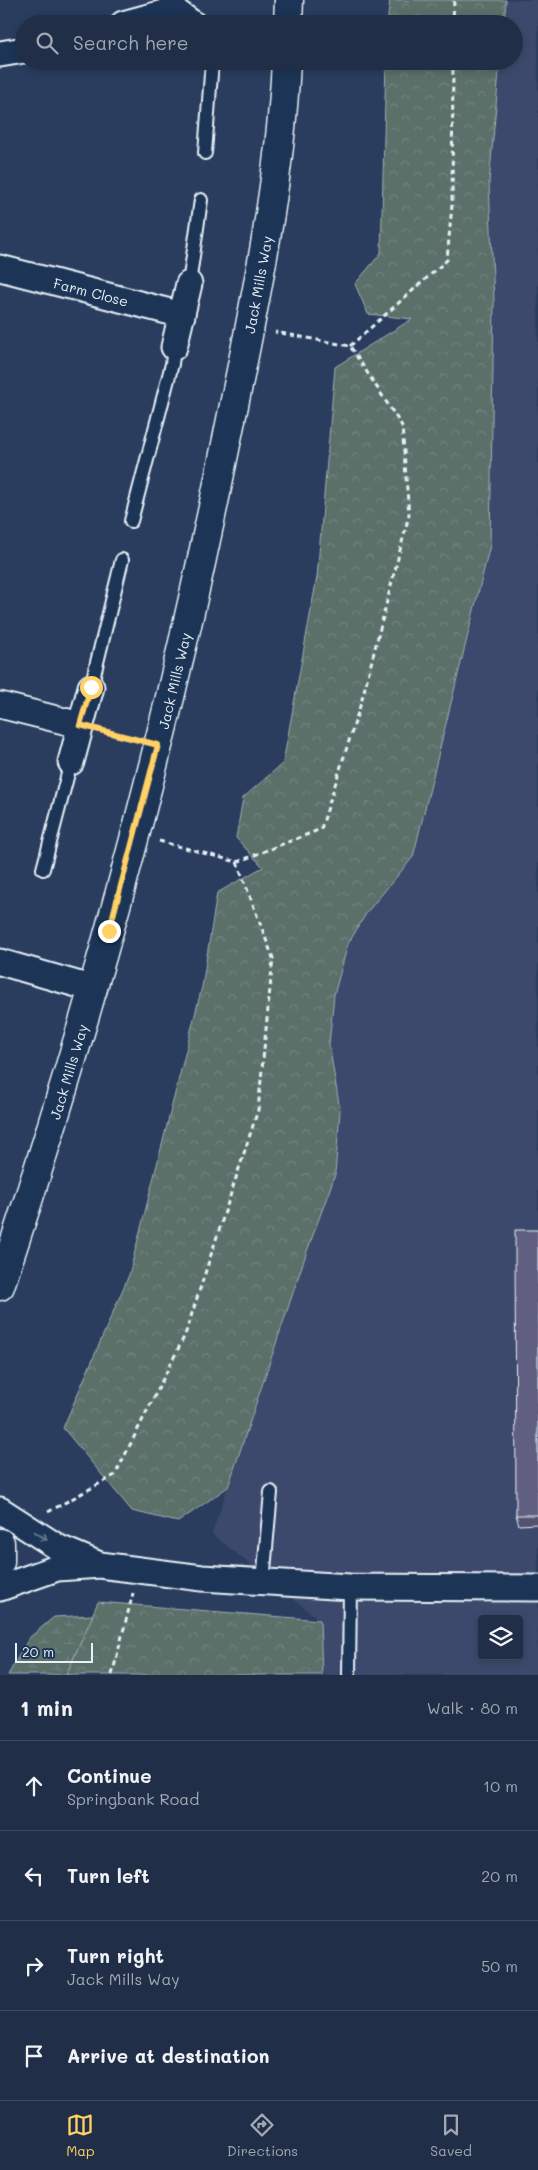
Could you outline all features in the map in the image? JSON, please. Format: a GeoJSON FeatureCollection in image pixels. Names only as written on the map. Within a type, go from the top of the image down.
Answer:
{"type":"FeatureCollection","features":[{"type":"Feature","properties":{"kind":"main road"},"geometry":{"type":"LineString","coordinates":[[288,15],[289,0]]}},
{"type":"Feature","properties":{"kind":"main road","name":"Jack Mills Way"},"geometry":{"type":"LineString","coordinates":[[0,1286],[48,1144],[94,989],[158,745],[208,532],[250,328],[276,172],[285,70]]}},
{"type":"Feature","properties":{"kind":"main road"},"geometry":{"type":"LineString","coordinates":[[0,1543],[0,1562]]}},
{"type":"Feature","properties":{"kind":"street"},"geometry":{"type":"LineString","coordinates":[[162,15],[180,11]]}},
{"type":"Feature","properties":{"kind":"street"},"geometry":{"type":"LineString","coordinates":[[0,54],[15,52]]}},
{"type":"Feature","properties":{"kind":"street","name":"Farm Close"},"geometry":{"type":"LineString","coordinates":[[0,268],[182,315]]}},
{"type":"Feature","properties":{"kind":"street"},"geometry":{"type":"LineString","coordinates":[[174,348],[189,284]]}},
{"type":"Feature","properties":{"kind":"street"},"geometry":{"type":"LineString","coordinates":[[71,762],[91,687]]}},
{"type":"Feature","properties":{"kind":"street"},"geometry":{"type":"LineString","coordinates":[[0,705],[80,725]]}},
{"type":"Feature","properties":{"kind":"street"},"geometry":{"type":"LineString","coordinates":[[0,962],[94,989]]}},
{"type":"Feature","properties":{"kind":"street"},"geometry":{"type":"LineString","coordinates":[[0,1510],[59,1548],[100,1565]]}},
{"type":"Feature","properties":{"kind":"street"},"geometry":{"type":"LineString","coordinates":[[0,1588],[57,1568],[100,1565],[202,1578],[350,1587],[538,1588]]}},
{"type":"Feature","properties":{"kind":"lane"},"geometry":{"type":"LineString","coordinates":[[205,153],[211,70]]}},
{"type":"Feature","properties":{"kind":"lane"},"geometry":{"type":"LineString","coordinates":[[189,284],[201,200]]}},
{"type":"Feature","properties":{"kind":"lane"},"geometry":{"type":"LineString","coordinates":[[131,521],[172,364],[174,348]]}},
{"type":"Feature","properties":{"kind":"lane"},"geometry":{"type":"LineString","coordinates":[[91,687],[122,560]]}},
{"type":"Feature","properties":{"kind":"lane"},"geometry":{"type":"LineString","coordinates":[[43,869],[71,762]]}},
{"type":"Feature","properties":{"kind":"lane"},"geometry":{"type":"LineString","coordinates":[[263,1582],[272,1492]]}},
{"type":"Feature","properties":{"kind":"lane"},"geometry":{"type":"LineString","coordinates":[[350,1587],[350,1675]]}},
{"type":"Feature","properties":{"kind":"path"},"geometry":{"type":"LineString","coordinates":[[454,0],[454,15]]}},
{"type":"Feature","properties":{"kind":"path"},"geometry":{"type":"LineString","coordinates":[[350,346],[447,260],[452,205],[453,70]]}},
{"type":"Feature","properties":{"kind":"path"},"geometry":{"type":"LineString","coordinates":[[134,834],[237,862],[321,829],[361,703],[409,515],[402,426],[350,346],[250,328]]}},
{"type":"Feature","properties":{"kind":"path"},"geometry":{"type":"LineString","coordinates":[[80,725],[158,745]]}},
{"type":"Feature","properties":{"kind":"path"},"geometry":{"type":"LineString","coordinates":[[46,1512],[115,1475],[185,1334],[258,1110],[273,958],[237,862]]}},
{"type":"Feature","properties":{"kind":"path"},"geometry":{"type":"LineString","coordinates":[[112,1675],[133,1593]]}},
{"type":"Feature","properties":{"kind":"shaded area"},"geometry":{"type":"Polygon","coordinates":[[[506,0],[538,0],[538,1675],[322,1675],[320,1620],[212,1534],[306,1254],[335,1175],[340,1110],[329,1044],[334,995],[348,944],[367,912],[413,857],[490,545],[494,302],[489,183],[499,70],[523,70],[523,15],[505,15],[506,0]]]}},
{"type":"Feature","properties":{"kind":"green space"},"geometry":{"type":"Polygon","coordinates":[[[390,0],[506,0],[505,15],[388,15],[390,0]]]}},
{"type":"Feature","properties":{"kind":"green space"},"geometry":{"type":"Polygon","coordinates":[[[386,70],[499,70],[489,183],[494,302],[490,545],[413,857],[367,912],[348,944],[334,995],[329,1044],[340,1110],[335,1175],[306,1254],[228,1487],[178,1522],[132,1511],[63,1428],[129,1275],[202,987],[217,893],[263,867],[236,838],[243,798],[283,763],[317,577],[335,367],[412,319],[368,314],[355,284],[381,253],[386,70]]]}},
{"type":"Feature","properties":{"kind":"green space"},"geometry":{"type":"Polygon","coordinates":[[[98,1602],[320,1620],[322,1675],[66,1675],[98,1602]]]}},
{"type":"Feature","properties":{"kind":"green space"},"geometry":{"type":"Polygon","coordinates":[[[93,1615],[66,1675],[8,1675],[29,1638],[54,1617],[93,1615]]]}},
{"type":"Feature","properties":{"kind":"building"},"geometry":{"type":"Polygon","coordinates":[[[515,1230],[538,1230],[538,1515],[516,1515],[515,1230]]]}},
{"type":"Feature","properties":{"kind":"route"},"geometry":{"type":"LineString","coordinates":[[91,687],[80,725],[158,745],[109,931]]}}]}
